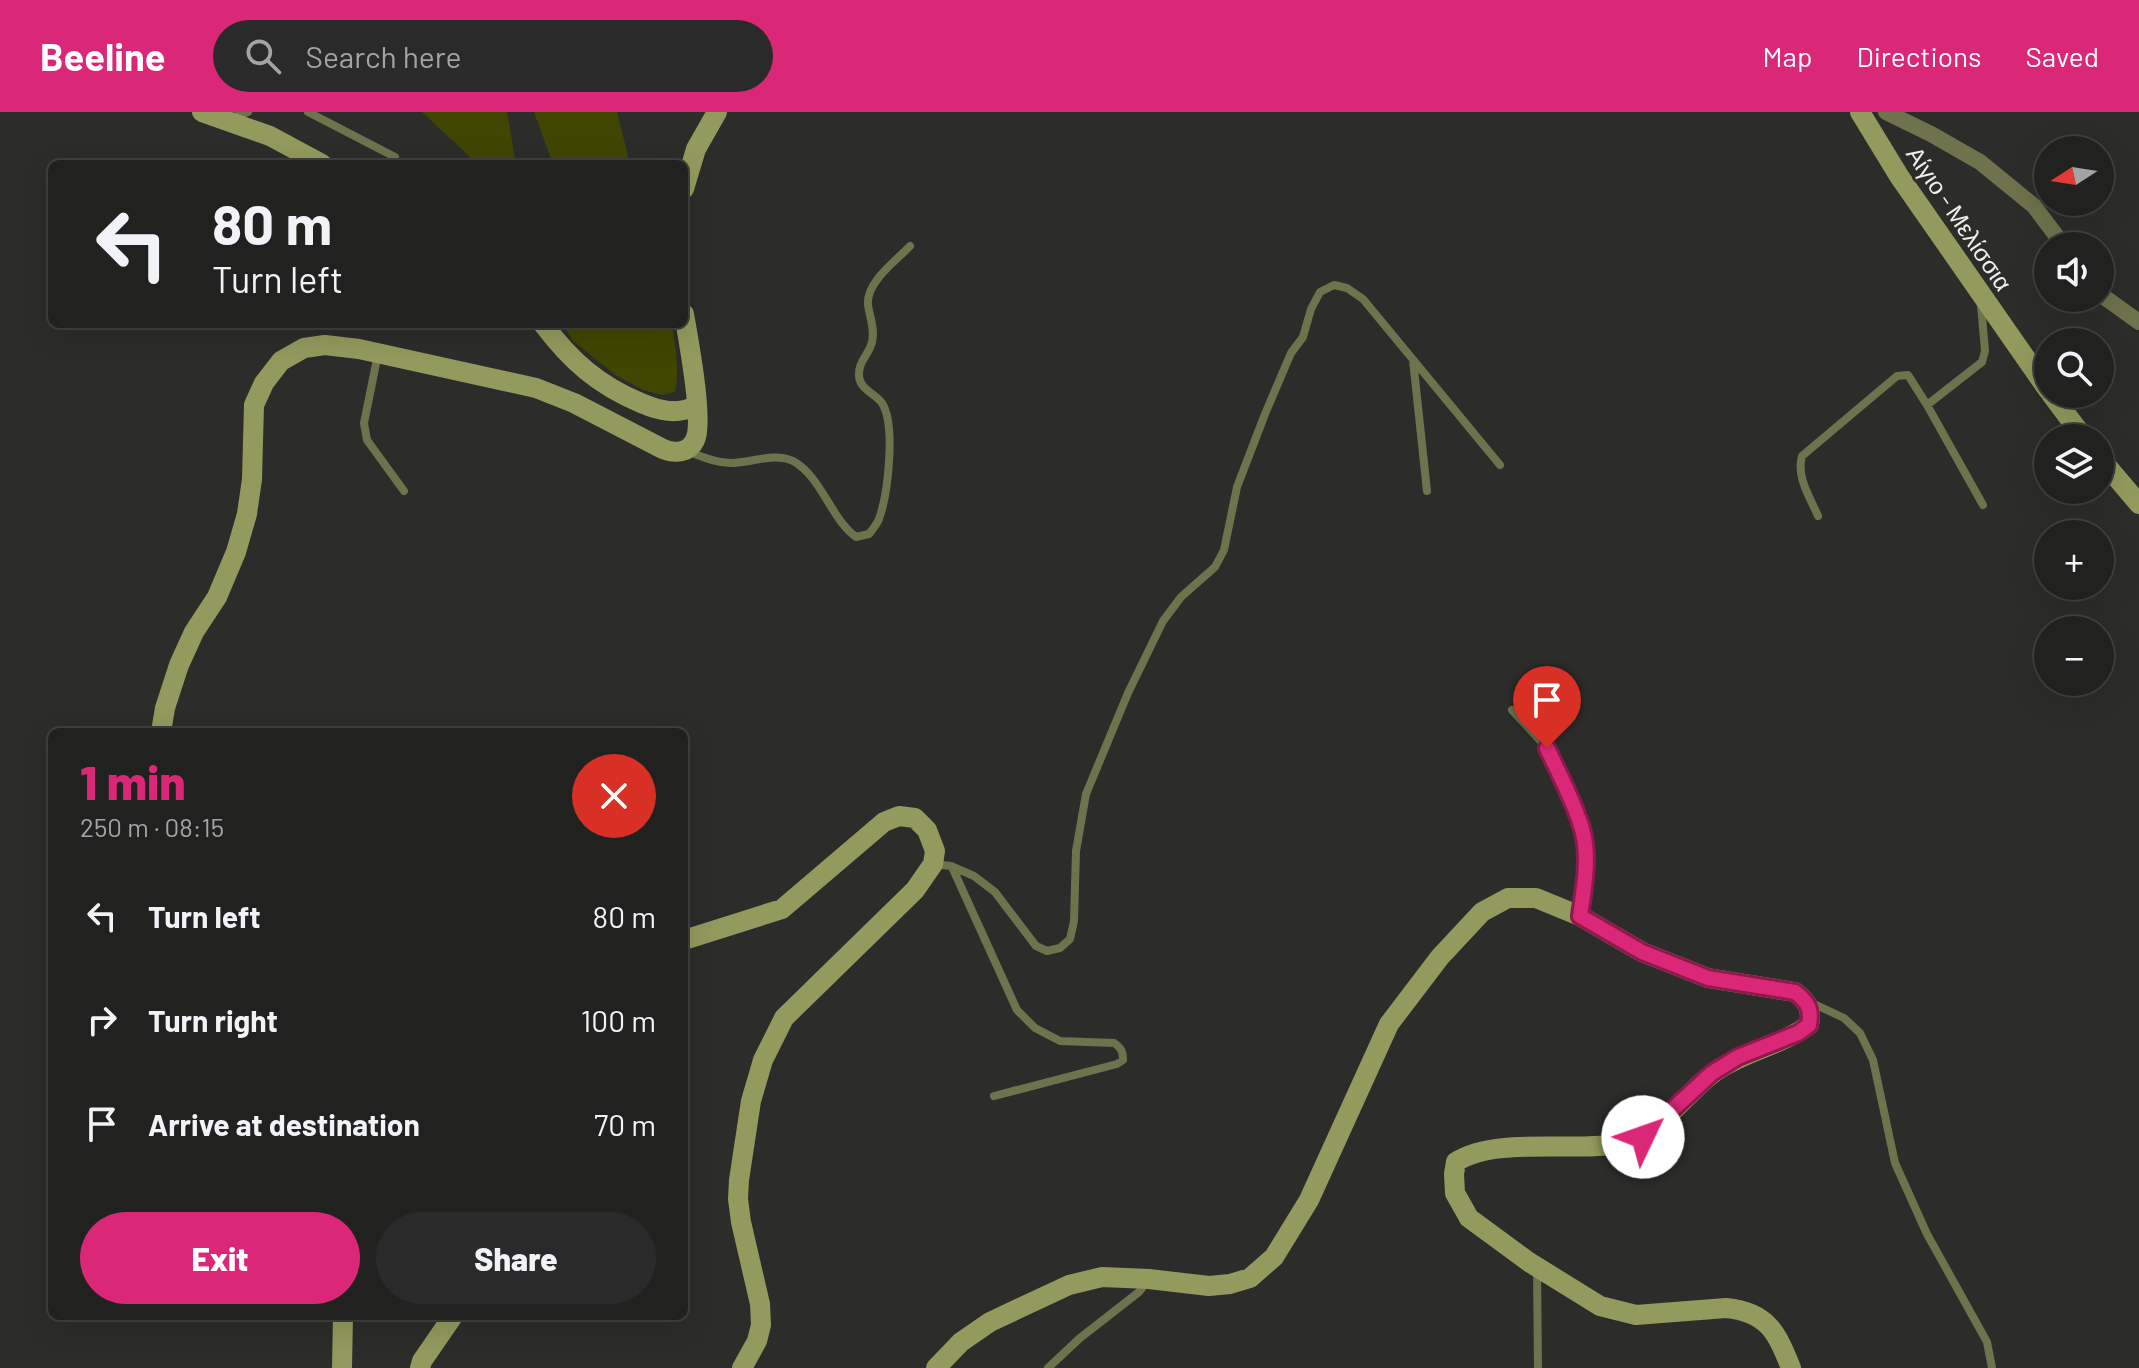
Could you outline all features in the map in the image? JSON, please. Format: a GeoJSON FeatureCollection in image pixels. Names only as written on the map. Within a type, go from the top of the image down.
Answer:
{"type":"FeatureCollection","features":[{"type":"Feature","properties":{"kind":"main road"},"geometry":{"type":"LineString","coordinates":[[202,112],[270,136],[315,160]]}},
{"type":"Feature","properties":{"kind":"main road"},"geometry":{"type":"LineString","coordinates":[[688,176],[696,149],[717,112]]}},
{"type":"Feature","properties":{"kind":"main road","name":"Αίγιο - Μελίσσια"},"geometry":{"type":"LineString","coordinates":[[1860,112],[1899,176],[2034,370]]}},
{"type":"Feature","properties":{"kind":"main road"},"geometry":{"type":"LineString","coordinates":[[547,328],[585,371],[620,395],[668,412],[696,406]]}},
{"type":"Feature","properties":{"kind":"main road"},"geometry":{"type":"LineString","coordinates":[[162,728],[179,665],[194,632],[217,597],[236,552],[247,514],[252,479],[254,405],[264,383],[281,361],[304,348],[325,345],[359,349],[536,388],[574,403],[663,449],[685,451],[698,431],[686,328]]}},
{"type":"Feature","properties":{"kind":"main road"},"geometry":{"type":"LineString","coordinates":[[2114,475],[2139,504]]}},
{"type":"Feature","properties":{"kind":"main road"},"geometry":{"type":"LineString","coordinates":[[688,939],[782,909],[884,822],[899,816],[915,818],[927,830],[942,865],[784,1018],[763,1060],[751,1101],[739,1180],[741,1222],[760,1304],[761,1325],[757,1341],[742,1368]]}},
{"type":"Feature","properties":{"kind":"main road"},"geometry":{"type":"LineString","coordinates":[[936,1368],[961,1342],[990,1322],[1069,1285],[1102,1277],[1209,1286],[1250,1278],[1274,1257],[1309,1200],[1389,1024],[1440,957],[1482,912],[1508,898],[1536,898],[1580,916],[1642,952],[1708,978],[1795,992],[1807,1001],[1811,1015],[1809,1025],[1798,1033],[1738,1057],[1712,1073],[1643,1137],[1605,1146],[1512,1148],[1469,1154],[1456,1162],[1454,1174],[1455,1193],[1469,1218],[1537,1267],[1600,1306],[1636,1315],[1726,1308],[1741,1310],[1762,1319],[1779,1337],[1791,1368]]}},
{"type":"Feature","properties":{"kind":"main road"},"geometry":{"type":"LineString","coordinates":[[342,1368],[343,1320]]}},
{"type":"Feature","properties":{"kind":"main road"},"geometry":{"type":"LineString","coordinates":[[420,1368],[450,1320]]}},
{"type":"Feature","properties":{"kind":"street"},"geometry":{"type":"LineString","coordinates":[[1886,112],[1980,162],[2034,206],[2054,232]]}},
{"type":"Feature","properties":{"kind":"street"},"geometry":{"type":"LineString","coordinates":[[2114,304],[2139,322]]}},
{"type":"Feature","properties":{"kind":"lane"},"geometry":{"type":"LineString","coordinates":[[223,121],[248,112]]}},
{"type":"Feature","properties":{"kind":"lane"},"geometry":{"type":"LineString","coordinates":[[308,112],[395,157]]}},
{"type":"Feature","properties":{"kind":"lane"},"geometry":{"type":"LineString","coordinates":[[685,451],[731,463],[778,457],[793,461],[814,482],[847,531],[856,537],[869,534],[879,520],[890,438],[888,416],[880,400],[866,391],[859,378],[860,362],[871,345],[872,337],[868,301],[873,285],[910,246]]}},
{"type":"Feature","properties":{"kind":"lane"},"geometry":{"type":"LineString","coordinates":[[942,865],[974,876],[995,892],[1036,946],[1047,951],[1060,948],[1070,939],[1074,921],[1076,851],[1086,794],[1128,693],[1163,621],[1181,597],[1215,567],[1224,550],[1237,487],[1265,414],[1291,353],[1303,337],[1311,309],[1320,292],[1334,285],[1347,288],[1363,299],[1500,465]]}},
{"type":"Feature","properties":{"kind":"lane"},"geometry":{"type":"LineString","coordinates":[[1927,405],[1982,362],[1985,351],[1980,294]]}},
{"type":"Feature","properties":{"kind":"lane"},"geometry":{"type":"LineString","coordinates":[[378,353],[364,423],[367,440],[404,491]]}},
{"type":"Feature","properties":{"kind":"lane"},"geometry":{"type":"LineString","coordinates":[[1413,360],[1427,491]]}},
{"type":"Feature","properties":{"kind":"lane"},"geometry":{"type":"LineString","coordinates":[[1818,516],[1801,477],[1802,456],[1897,376],[1908,375],[1983,505]]}},
{"type":"Feature","properties":{"kind":"lane"},"geometry":{"type":"LineString","coordinates":[[1512,710],[1547,748],[1567,788],[1583,831],[1586,875],[1580,916]]}},
{"type":"Feature","properties":{"kind":"lane"},"geometry":{"type":"LineString","coordinates":[[942,865],[1017,1010],[1035,1028],[1060,1041],[1114,1043],[1123,1052],[1123,1060],[1117,1064],[994,1096]]}},
{"type":"Feature","properties":{"kind":"lane"},"geometry":{"type":"LineString","coordinates":[[1807,1001],[1844,1018],[1860,1033],[1867,1046],[1873,1060],[1895,1163],[1927,1234],[1987,1342],[1992,1368]]}},
{"type":"Feature","properties":{"kind":"lane"},"geometry":{"type":"LineString","coordinates":[[1537,1267],[1538,1368]]}},
{"type":"Feature","properties":{"kind":"lane"},"geometry":{"type":"LineString","coordinates":[[1048,1368],[1080,1338],[1139,1292],[1149,1279]]}},
{"type":"Feature","properties":{"kind":"green space"},"geometry":{"type":"Polygon","coordinates":[[[422,112],[507,112],[515,160],[472,160],[422,112]]]}},
{"type":"Feature","properties":{"kind":"green space"},"geometry":{"type":"Polygon","coordinates":[[[534,112],[617,112],[629,160],[552,160],[534,112]]]}},
{"type":"Feature","properties":{"kind":"green space"},"geometry":{"type":"Polygon","coordinates":[[[565,328],[672,328],[677,367],[675,392],[663,395],[643,390],[617,376],[573,341],[565,328]]]}},
{"type":"Feature","properties":{"kind":"route"},"geometry":{"type":"LineString","coordinates":[[1547,748],[1567,788],[1583,831],[1586,875],[1580,916],[1642,952],[1708,978],[1795,992],[1807,1001],[1811,1015],[1809,1025],[1798,1033],[1738,1057],[1712,1073],[1643,1137]]}}]}
